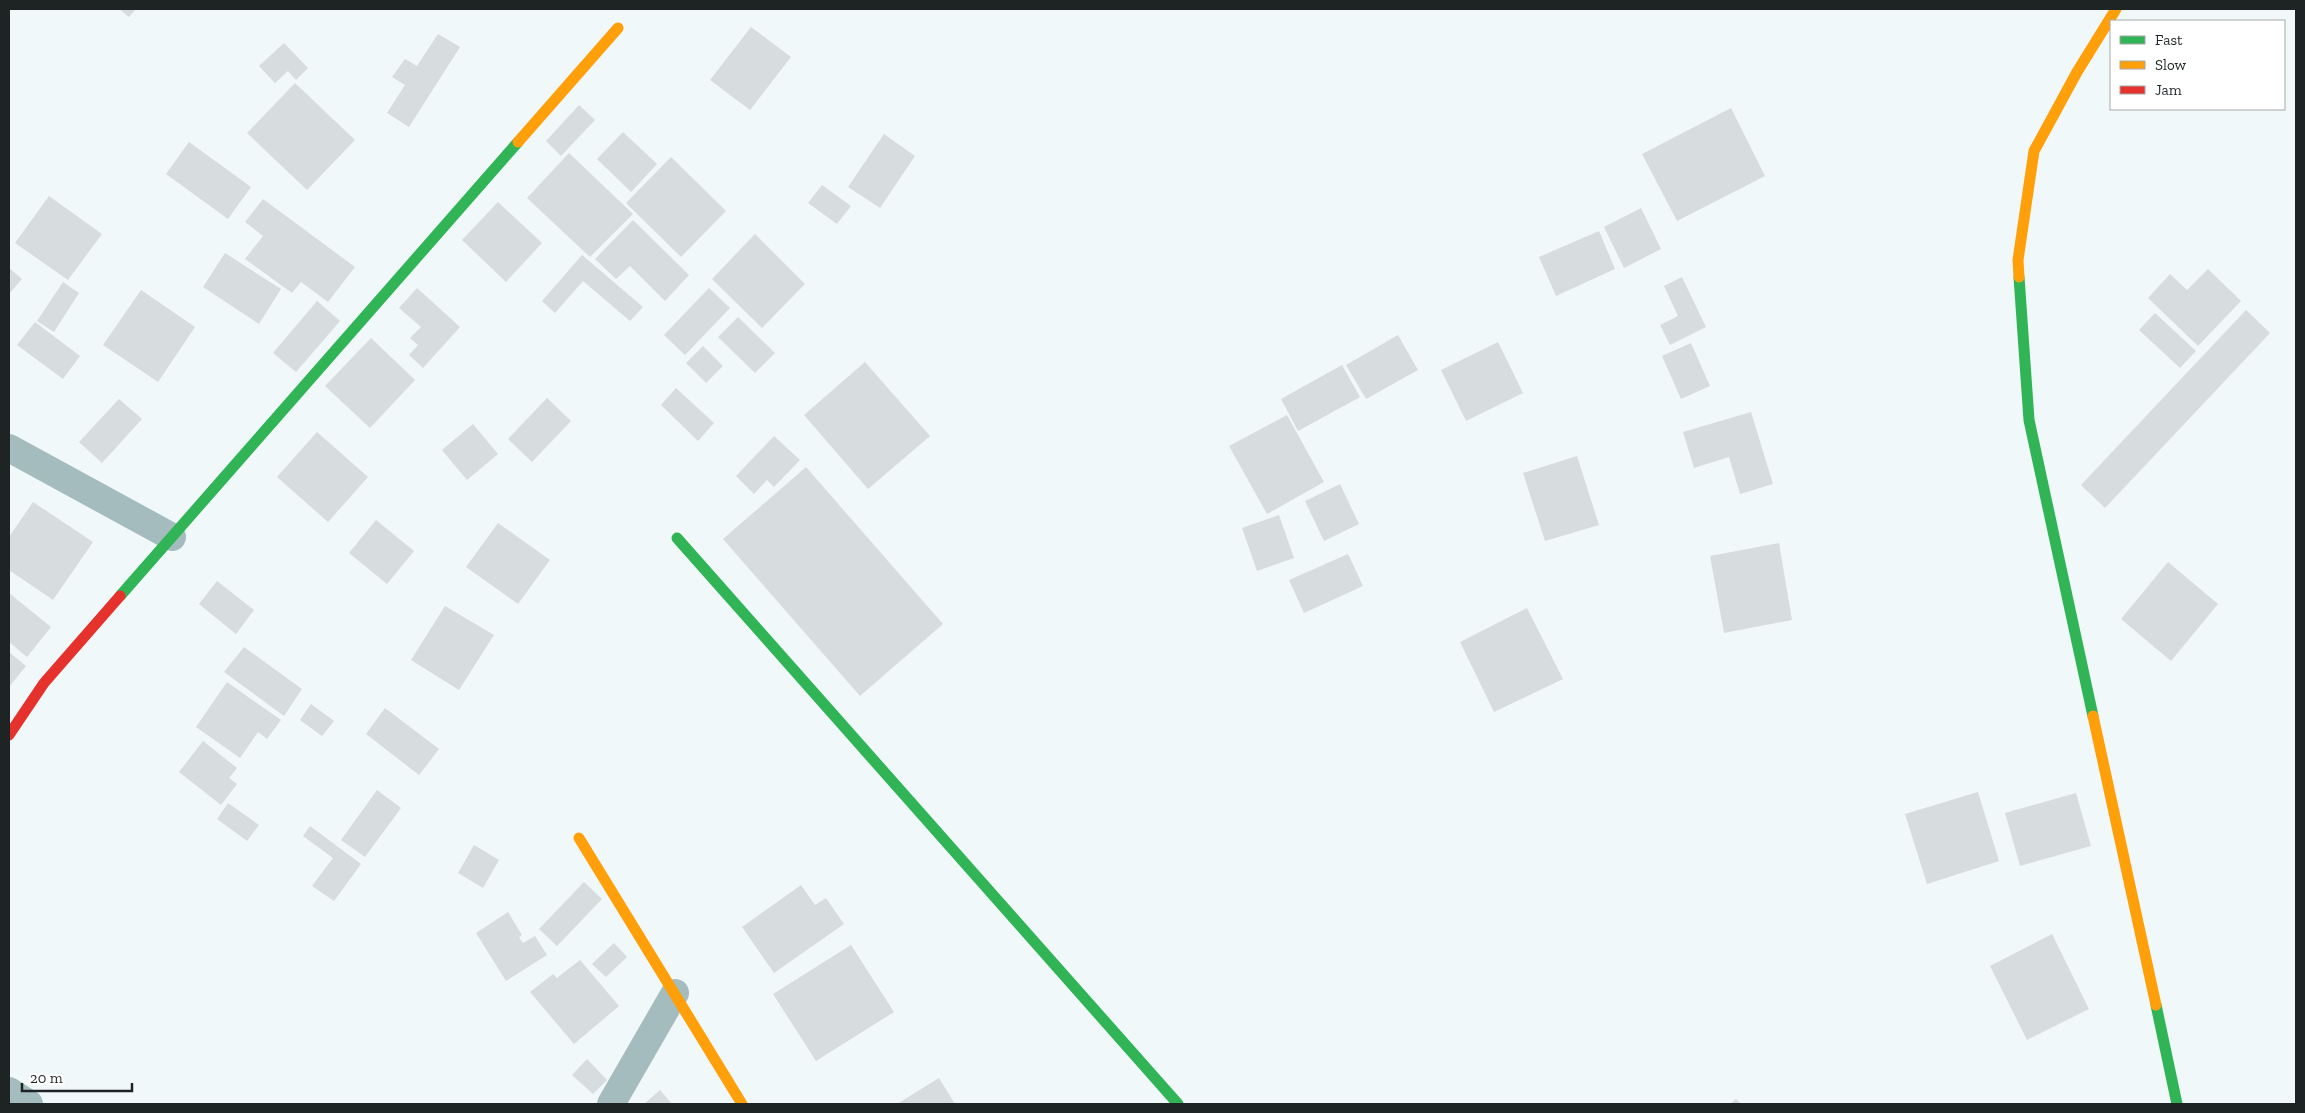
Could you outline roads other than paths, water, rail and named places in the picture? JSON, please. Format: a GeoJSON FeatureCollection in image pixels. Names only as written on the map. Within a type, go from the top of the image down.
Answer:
{"type":"FeatureCollection","features":[{"type":"Feature","properties":{"kind":"street"},"geometry":{"type":"LineString","coordinates":[[2116,9],[2077,72],[2034,151],[2018,260],[2029,420],[2178,1104]]}},
{"type":"Feature","properties":{"kind":"street"},"geometry":{"type":"LineString","coordinates":[[9,735],[44,683],[618,28]]}},
{"type":"Feature","properties":{"kind":"street"},"geometry":{"type":"LineString","coordinates":[[9,448],[172,537]]}},
{"type":"Feature","properties":{"kind":"street"},"geometry":{"type":"LineString","coordinates":[[677,538],[1178,1104]]}},
{"type":"Feature","properties":{"kind":"street"},"geometry":{"type":"LineString","coordinates":[[579,838],[742,1104]]}},
{"type":"Feature","properties":{"kind":"street"},"geometry":{"type":"LineString","coordinates":[[611,1104],[675,993]]}},
{"type":"Feature","properties":{"kind":"street"},"geometry":{"type":"LineString","coordinates":[[9,1091],[29,1104]]}}]}
